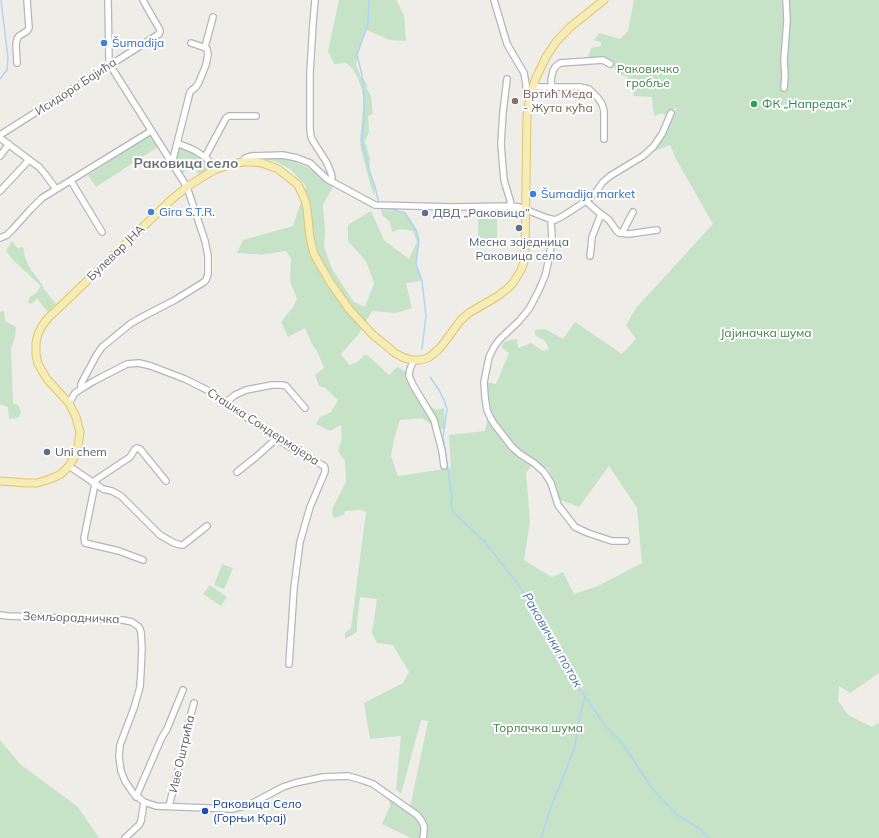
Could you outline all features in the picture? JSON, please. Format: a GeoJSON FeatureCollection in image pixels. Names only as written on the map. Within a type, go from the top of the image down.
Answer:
{"type":"FeatureCollection","features":[{"type":"Feature","properties":{"kind":"main road"},"geometry":{"type":"LineString","coordinates":[[414,360],[428,358],[436,352],[446,342],[456,326],[465,316],[507,289],[518,276],[525,257],[526,127],[530,98],[536,76],[544,60],[556,42],[569,28],[604,0]]}},
{"type":"Feature","properties":{"kind":"main road","name":"Булевар ЈНА"},"geometry":{"type":"LineString","coordinates":[[69,466],[77,452],[80,439],[78,421],[69,403],[48,379],[38,364],[36,343],[42,326],[172,199],[187,187],[217,169],[233,164],[257,162],[268,165],[284,174],[298,185],[307,208],[310,238],[314,254],[330,282],[348,309],[368,330],[395,353],[402,357],[414,360]]}},
{"type":"Feature","properties":{"kind":"main road"},"geometry":{"type":"LineString","coordinates":[[0,481],[26,483],[42,482],[61,474],[69,466]]}},
{"type":"Feature","properties":{"kind":"street"},"geometry":{"type":"LineString","coordinates":[[17,63],[17,39],[29,28],[27,0]]}},
{"type":"Feature","properties":{"kind":"street"},"geometry":{"type":"LineString","coordinates":[[69,403],[75,393],[81,389],[81,384],[102,347],[130,324],[176,300],[206,280],[208,272],[206,241],[187,187],[110,65],[108,0]]}},
{"type":"Feature","properties":{"kind":"street","name":"Исидора Бајића"},"geometry":{"type":"LineString","coordinates":[[0,136],[159,34],[160,30],[143,0]]}},
{"type":"Feature","properties":{"kind":"street"},"geometry":{"type":"LineString","coordinates":[[315,0],[310,73],[310,128],[311,137],[327,163],[331,173],[332,177],[330,181]]}},
{"type":"Feature","properties":{"kind":"street"},"geometry":{"type":"LineString","coordinates":[[494,0],[507,44],[524,73],[526,93],[530,98]]}},
{"type":"Feature","properties":{"kind":"street"},"geometry":{"type":"LineString","coordinates":[[784,88],[787,20],[786,0]]}},
{"type":"Feature","properties":{"kind":"street"},"geometry":{"type":"LineString","coordinates":[[205,48],[213,17]]}},
{"type":"Feature","properties":{"kind":"street"},"geometry":{"type":"LineString","coordinates":[[171,161],[173,159],[190,92],[197,85],[206,65],[208,54],[207,49],[191,43]]}},
{"type":"Feature","properties":{"kind":"street"},"geometry":{"type":"LineString","coordinates":[[552,87],[551,80],[553,71],[560,63],[603,60],[610,64]]}},
{"type":"Feature","properties":{"kind":"street"},"geometry":{"type":"LineString","coordinates":[[507,79],[503,112],[502,157],[505,185],[510,198],[511,206]]}},
{"type":"Feature","properties":{"kind":"street"},"geometry":{"type":"LineString","coordinates":[[533,86],[580,87],[586,88],[592,92],[601,101],[603,106],[604,139]]}},
{"type":"Feature","properties":{"kind":"street"},"geometry":{"type":"LineString","coordinates":[[243,162],[245,158],[250,156],[276,154],[290,156],[310,163],[330,181],[370,203],[379,205],[452,207],[511,206],[525,209],[551,220],[555,220],[586,201],[610,176],[643,156],[653,147],[662,134],[671,113]]}},
{"type":"Feature","properties":{"kind":"street"},"geometry":{"type":"LineString","coordinates":[[205,157],[226,118],[229,116],[256,116]]}},
{"type":"Feature","properties":{"kind":"street"},"geometry":{"type":"LineString","coordinates":[[0,238],[7,235],[39,201],[151,131]]}},
{"type":"Feature","properties":{"kind":"street"},"geometry":{"type":"LineString","coordinates":[[0,136],[8,144],[39,167],[56,189]]}},
{"type":"Feature","properties":{"kind":"street"},"geometry":{"type":"LineString","coordinates":[[177,143],[194,150],[205,157],[217,169]]}},
{"type":"Feature","properties":{"kind":"street"},"geometry":{"type":"LineString","coordinates":[[0,156],[8,144]]}},
{"type":"Feature","properties":{"kind":"street"},"geometry":{"type":"LineString","coordinates":[[0,191],[29,160]]}},
{"type":"Feature","properties":{"kind":"street"},"geometry":{"type":"LineString","coordinates":[[71,181],[102,232]]}},
{"type":"Feature","properties":{"kind":"street"},"geometry":{"type":"LineString","coordinates":[[586,201],[609,220],[617,232],[629,234],[656,230]]}},
{"type":"Feature","properties":{"kind":"street"},"geometry":{"type":"LineString","coordinates":[[622,233],[633,212]]}},
{"type":"Feature","properties":{"kind":"street"},"geometry":{"type":"LineString","coordinates":[[590,256],[592,237],[601,214]]}},
{"type":"Feature","properties":{"kind":"street"},"geometry":{"type":"LineString","coordinates":[[551,220],[552,239],[545,276],[531,306],[519,321],[497,343],[489,357],[484,382],[484,397],[491,419],[515,450],[544,472],[551,483],[558,505],[574,527],[612,541],[626,541]]}},
{"type":"Feature","properties":{"kind":"street"},"geometry":{"type":"LineString","coordinates":[[414,360],[410,369],[412,385],[434,420],[442,451],[444,466]]}},
{"type":"Feature","properties":{"kind":"street","name":"Сташка Сондермајера"},"geometry":{"type":"LineString","coordinates":[[81,389],[127,364],[139,363],[151,366],[185,379],[207,390],[298,452],[324,466],[326,470],[310,507],[300,542],[294,588],[289,664]]}},
{"type":"Feature","properties":{"kind":"street"},"geometry":{"type":"LineString","coordinates":[[225,403],[235,395],[246,390],[272,385],[282,385],[286,386],[305,408]]}},
{"type":"Feature","properties":{"kind":"street"},"geometry":{"type":"LineString","coordinates":[[237,472],[277,438]]}},
{"type":"Feature","properties":{"kind":"street"},"geometry":{"type":"LineString","coordinates":[[143,560],[119,551],[85,543],[84,538],[94,483],[97,479],[130,457],[137,448],[140,449],[166,481]]}},
{"type":"Feature","properties":{"kind":"street"},"geometry":{"type":"LineString","coordinates":[[69,466],[103,489],[112,491],[121,496],[160,535],[174,543],[183,545],[207,526]]}},
{"type":"Feature","properties":{"kind":"street","name":"Земљорадничка"},"geometry":{"type":"LineString","coordinates":[[0,615],[126,620],[139,627],[141,632],[142,648],[140,687],[120,745],[119,754],[123,777],[136,797],[144,802],[153,805],[226,809],[239,808],[253,803],[283,787],[295,783],[323,777],[348,776],[373,784],[417,815],[424,826],[423,838]]}},
{"type":"Feature","properties":{"kind":"street"},"geometry":{"type":"LineString","coordinates":[[136,797],[162,737],[170,724],[183,690]]}},
{"type":"Feature","properties":{"kind":"street","name":"Иве Оштрића"},"geometry":{"type":"LineString","coordinates":[[169,806],[194,703]]}},
{"type":"Feature","properties":{"kind":"street"},"geometry":{"type":"LineString","coordinates":[[125,838],[139,825],[144,802]]}},
{"type":"Feature","properties":{"kind":"green space"},"geometry":{"type":"Polygon","coordinates":[[[339,0],[396,0],[404,15],[406,41],[390,40],[367,30],[359,48],[356,65],[361,77],[367,84],[367,89],[371,96],[373,114],[368,116],[369,132],[365,141],[370,159],[369,168],[375,187],[374,196],[361,149],[360,139],[363,97],[358,78],[352,68],[346,63],[334,64],[328,51],[339,0]]]}},
{"type":"Feature","properties":{"kind":"green space"},"geometry":{"type":"Polygon","coordinates":[[[634,0],[879,0],[879,673],[850,693],[839,686],[838,701],[848,715],[872,727],[879,723],[879,838],[411,838],[382,824],[390,806],[388,794],[408,810],[411,803],[428,721],[421,720],[401,794],[396,789],[401,736],[370,739],[364,703],[403,683],[409,672],[393,645],[377,643],[372,633],[377,599],[360,597],[357,632],[345,639],[345,633],[351,628],[366,512],[361,510],[345,511],[344,515],[333,518],[332,509],[346,482],[345,461],[338,451],[342,438],[341,425],[330,431],[316,424],[320,417],[331,412],[338,400],[325,388],[319,386],[315,375],[324,368],[305,328],[288,337],[281,322],[293,307],[297,299],[290,281],[291,258],[286,251],[260,255],[237,253],[243,240],[293,226],[306,186],[290,169],[275,161],[261,159],[261,157],[277,156],[289,159],[306,167],[333,187],[323,204],[325,231],[324,247],[332,269],[354,302],[365,307],[374,283],[366,261],[348,241],[348,225],[371,211],[384,240],[409,259],[417,242],[413,231],[400,229],[392,232],[390,222],[382,215],[381,209],[405,213],[416,230],[419,240],[416,264],[422,281],[406,283],[412,308],[396,313],[372,311],[358,335],[341,354],[349,365],[356,363],[366,354],[389,375],[397,367],[413,375],[420,399],[436,410],[444,408],[445,429],[438,429],[422,418],[400,420],[394,439],[391,456],[398,476],[451,468],[449,435],[485,431],[489,411],[487,400],[487,382],[496,384],[509,353],[501,347],[504,342],[517,339],[518,348],[531,343],[543,351],[549,349],[546,342],[535,335],[535,330],[545,329],[563,339],[575,322],[622,354],[636,339],[626,325],[636,308],[713,224],[676,159],[670,145],[655,151],[666,134],[677,108],[670,110],[669,113],[664,115],[663,113],[654,116],[652,97],[634,96],[632,85],[627,77],[620,74],[614,68],[613,62],[606,57],[588,58],[591,48],[601,46],[601,42],[594,40],[599,33],[620,39],[628,31],[634,0]],[[533,464],[526,473],[530,521],[524,560],[552,577],[563,572],[574,594],[598,586],[642,563],[637,508],[609,466],[579,507],[558,499],[557,487],[548,468],[533,464]]]}},
{"type":"Feature","properties":{"kind":"green space"},"geometry":{"type":"Polygon","coordinates":[[[150,135],[158,147],[96,187],[88,175],[150,135]]]}},
{"type":"Feature","properties":{"kind":"green space"},"geometry":{"type":"Polygon","coordinates":[[[180,148],[190,150],[205,160],[212,167],[198,174],[193,166],[182,173],[176,161],[176,154],[180,148]]]}},
{"type":"Feature","properties":{"kind":"green space"},"geometry":{"type":"Polygon","coordinates":[[[478,213],[497,213],[497,240],[478,240],[478,213]]]}},
{"type":"Feature","properties":{"kind":"green space"},"geometry":{"type":"Polygon","coordinates":[[[12,241],[17,248],[23,247],[25,257],[31,270],[56,304],[48,312],[37,299],[31,304],[28,302],[30,297],[37,292],[41,286],[14,261],[6,251],[12,241]]]}},
{"type":"Feature","properties":{"kind":"green space"},"geometry":{"type":"Polygon","coordinates":[[[4,311],[5,321],[16,327],[15,337],[11,349],[13,403],[18,405],[21,412],[19,417],[9,419],[8,407],[0,404],[0,312],[4,311]]]}},
{"type":"Feature","properties":{"kind":"green space"},"geometry":{"type":"Polygon","coordinates":[[[222,564],[233,568],[224,589],[214,585],[222,564]]]}},
{"type":"Feature","properties":{"kind":"green space"},"geometry":{"type":"Polygon","coordinates":[[[210,585],[227,597],[221,606],[203,594],[210,585]]]}},
{"type":"Feature","properties":{"kind":"green space"},"geometry":{"type":"Polygon","coordinates":[[[0,740],[20,764],[78,807],[99,838],[0,838],[0,740]]]}},
{"type":"Feature","properties":{"kind":"waterway"},"geometry":{"type":"LineString","coordinates":[[0,79],[7,70],[8,58],[1,0]]}},
{"type":"Feature","properties":{"kind":"waterway","name":"Раковички поток"},"geometry":{"type":"LineString","coordinates":[[369,0],[368,23],[357,55],[364,91],[362,141],[379,204]]}},
{"type":"Feature","properties":{"kind":"waterway","name":"Раковички поток"},"geometry":{"type":"LineString","coordinates":[[387,208],[405,213],[416,230],[419,240],[416,264],[422,281],[426,316],[422,349]]}},
{"type":"Feature","properties":{"kind":"waterway","name":"Раковички поток"},"geometry":{"type":"LineString","coordinates":[[430,377],[439,390],[447,409],[443,437],[452,497],[451,506],[454,513],[484,541],[517,583],[552,636],[576,683],[605,726],[623,744],[651,787],[676,814],[700,829],[708,838]]}},
{"type":"Feature","properties":{"kind":"waterway"},"geometry":{"type":"LineString","coordinates":[[541,838],[551,807],[574,750],[579,720],[585,697]]}},
{"type":"Feature","properties":{"kind":"place","name":"Šumadija"},"geometry":{"type":"Point","coordinates":[104,43]}},
{"type":"Feature","properties":{"kind":"place","name":"Вртић Меда - Жута кућа"},"geometry":{"type":"Point","coordinates":[515,101]}},
{"type":"Feature","properties":{"kind":"place","name":"ФК „Напредак”"},"geometry":{"type":"Point","coordinates":[754,104]}},
{"type":"Feature","properties":{"kind":"place","name":"Šumadija market"},"geometry":{"type":"Point","coordinates":[533,194]}},
{"type":"Feature","properties":{"kind":"place","name":"Gira S.T.R."},"geometry":{"type":"Point","coordinates":[151,212]}},
{"type":"Feature","properties":{"kind":"place","name":"ДВД „Раковица”"},"geometry":{"type":"Point","coordinates":[425,213]}},
{"type":"Feature","properties":{"kind":"place","name":"Месна заједница Раковица село"},"geometry":{"type":"Point","coordinates":[519,228]}},
{"type":"Feature","properties":{"kind":"place","name":"Uni chem"},"geometry":{"type":"Point","coordinates":[47,452]}},
{"type":"Feature","properties":{"kind":"place","name":"Раковица Село (Горњи Крај)"},"geometry":{"type":"Point","coordinates":[205,811]}},
{"type":"Feature","properties":{"kind":"district","name":"Раковица село"},"geometry":{"type":"Point","coordinates":[186,164]}},
{"type":"Feature","properties":{"kind":"park label","name":"Раковичко гробље"},"geometry":{"type":"Point","coordinates":[648,76]}},
{"type":"Feature","properties":{"kind":"park label","name":"Јајиначка шума"},"geometry":{"type":"Point","coordinates":[766,333]}},
{"type":"Feature","properties":{"kind":"park label","name":"Торлачка шума"},"geometry":{"type":"Point","coordinates":[538,728]}}]}
